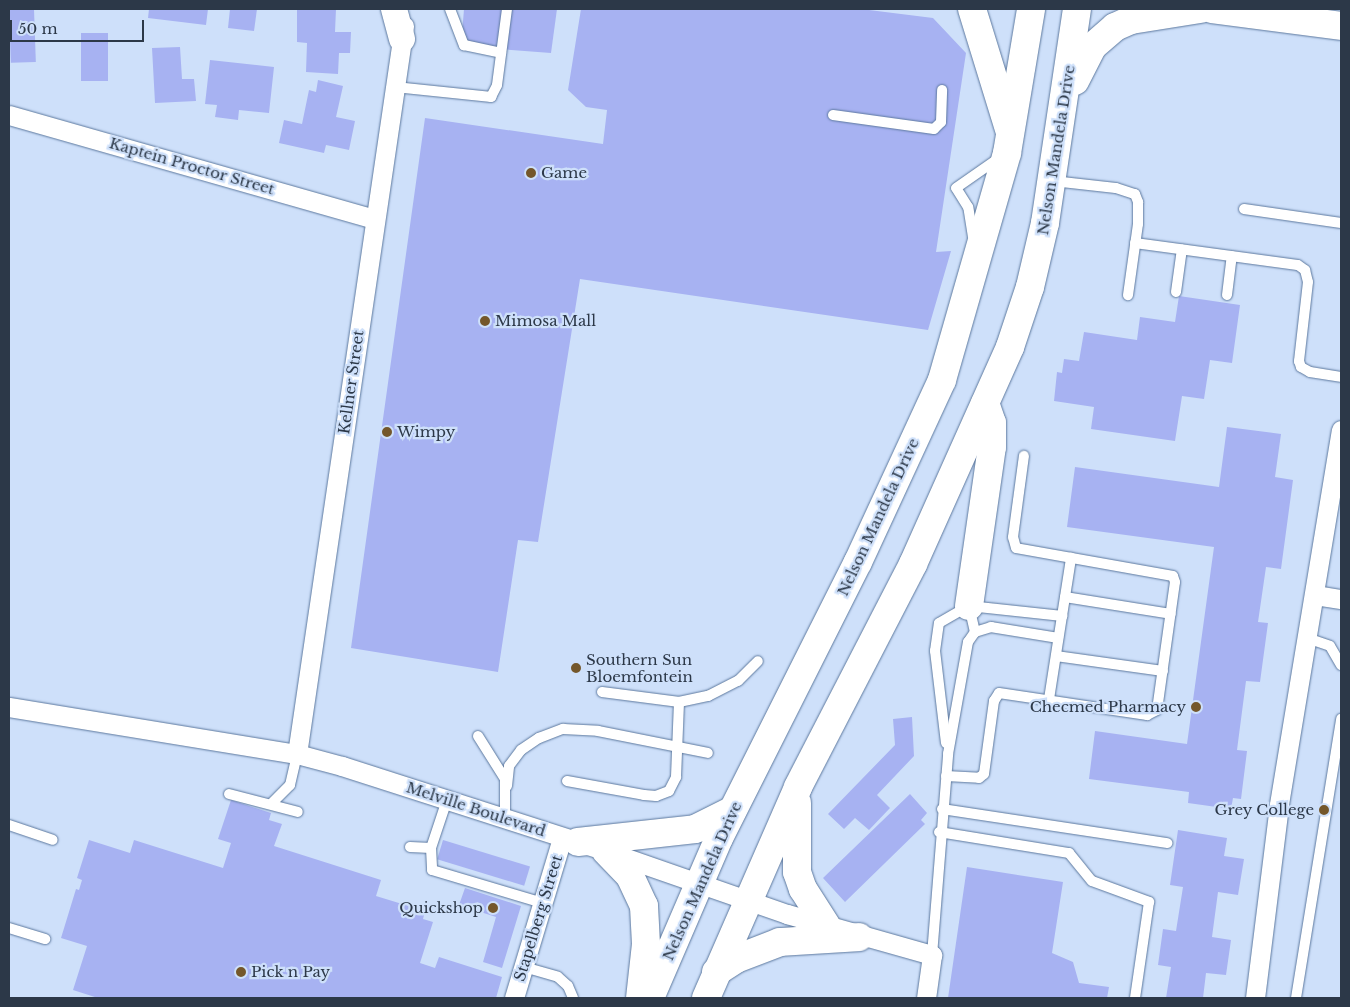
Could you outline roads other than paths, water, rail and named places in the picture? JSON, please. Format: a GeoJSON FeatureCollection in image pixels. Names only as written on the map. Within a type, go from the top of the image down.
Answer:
{"type":"FeatureCollection","features":[{"type":"Feature","properties":{"kind":"highway"},"geometry":{"type":"LineString","coordinates":[[972,9],[1009,144]]}},
{"type":"Feature","properties":{"kind":"highway","name":"Nelson Mandela Drive"},"geometry":{"type":"LineString","coordinates":[[650,998],[698,883],[858,562],[942,380],[976,266],[1009,144],[1031,9]]}},
{"type":"Feature","properties":{"kind":"highway","name":"Nelson Mandela Drive"},"geometry":{"type":"LineString","coordinates":[[706,998],[746,901],[798,787],[912,564],[1010,347],[1030,287],[1052,181],[1065,104],[1077,9]]}},
{"type":"Feature","properties":{"kind":"highway"},"geometry":{"type":"LineString","coordinates":[[1065,104],[1092,47],[1115,27],[1131,20],[1200,9]]}},
{"type":"Feature","properties":{"kind":"highway"},"geometry":{"type":"LineString","coordinates":[[1212,9],[1341,26]]}},
{"type":"Feature","properties":{"kind":"highway"},"geometry":{"type":"LineString","coordinates":[[972,619],[992,447],[992,423],[985,403]]}},
{"type":"Feature","properties":{"kind":"highway"},"geometry":{"type":"LineString","coordinates":[[798,787],[795,822],[797,872],[803,890],[826,925]]}},
{"type":"Feature","properties":{"kind":"highway"},"geometry":{"type":"LineString","coordinates":[[570,840],[695,829],[733,810]]}},
{"type":"Feature","properties":{"kind":"highway"},"geometry":{"type":"LineString","coordinates":[[606,851],[630,876],[644,906],[646,944],[640,998]]}},
{"type":"Feature","properties":{"kind":"highway"},"geometry":{"type":"LineString","coordinates":[[716,972],[736,959],[780,942],[859,937]]}},
{"type":"Feature","properties":{"kind":"street"},"geometry":{"type":"LineString","coordinates":[[394,9],[402,39]]}},
{"type":"Feature","properties":{"kind":"street","name":"Kellner Street"},"geometry":{"type":"LineString","coordinates":[[297,754],[406,9]]}},
{"type":"Feature","properties":{"kind":"street","name":"Kaptein Proctor Street"},"geometry":{"type":"LineString","coordinates":[[9,115],[375,219]]}},
{"type":"Feature","properties":{"kind":"street"},"geometry":{"type":"LineString","coordinates":[[1255,998],[1279,804],[1341,430]]}},
{"type":"Feature","properties":{"kind":"street"},"geometry":{"type":"LineString","coordinates":[[1315,595],[1341,599]]}},
{"type":"Feature","properties":{"kind":"street","name":"Melville Boulevard"},"geometry":{"type":"LineString","coordinates":[[9,707],[297,754],[505,818],[606,851],[746,901],[859,937],[932,956]]}},
{"type":"Feature","properties":{"kind":"street","name":"Stapelberg Street"},"geometry":{"type":"LineString","coordinates":[[514,998],[543,903],[570,840]]}},
{"type":"Feature","properties":{"kind":"street"},"geometry":{"type":"LineString","coordinates":[[926,998],[932,956]]}},
{"type":"Feature","properties":{"kind":"lane"},"geometry":{"type":"LineString","coordinates":[[450,9],[464,45],[501,53]]}},
{"type":"Feature","properties":{"kind":"lane"},"geometry":{"type":"LineString","coordinates":[[394,87],[491,97],[497,85],[507,9]]}},
{"type":"Feature","properties":{"kind":"lane"},"geometry":{"type":"LineString","coordinates":[[833,115],[934,128],[941,122],[942,90]]}},
{"type":"Feature","properties":{"kind":"lane"},"geometry":{"type":"LineString","coordinates":[[976,266],[968,207],[956,188],[1009,144]]}},
{"type":"Feature","properties":{"kind":"lane"},"geometry":{"type":"LineString","coordinates":[[1052,181],[1116,188],[1135,194],[1138,202],[1136,243],[1128,295]]}},
{"type":"Feature","properties":{"kind":"lane"},"geometry":{"type":"LineString","coordinates":[[1244,209],[1341,223]]}},
{"type":"Feature","properties":{"kind":"lane"},"geometry":{"type":"LineString","coordinates":[[1136,243],[1298,265],[1305,270],[1308,282],[1299,361],[1301,367],[1310,372],[1341,377]]}},
{"type":"Feature","properties":{"kind":"lane"},"geometry":{"type":"LineString","coordinates":[[1176,292],[1182,249]]}},
{"type":"Feature","properties":{"kind":"lane"},"geometry":{"type":"LineString","coordinates":[[1227,295],[1232,256]]}},
{"type":"Feature","properties":{"kind":"lane"},"geometry":{"type":"LineString","coordinates":[[946,776],[979,778],[984,774],[994,701],[999,693],[1151,714],[1157,710],[1164,671],[1175,582],[1169,572],[1021,550],[1014,544],[1024,456]]}},
{"type":"Feature","properties":{"kind":"lane"},"geometry":{"type":"LineString","coordinates":[[1049,699],[1071,558]]}},
{"type":"Feature","properties":{"kind":"lane"},"geometry":{"type":"LineString","coordinates":[[1065,597],[1171,614]]}},
{"type":"Feature","properties":{"kind":"lane"},"geometry":{"type":"LineString","coordinates":[[948,754],[935,635],[939,623],[947,616],[972,619],[1062,616]]}},
{"type":"Feature","properties":{"kind":"lane"},"geometry":{"type":"LineString","coordinates":[[972,619],[991,627],[1058,638]]}},
{"type":"Feature","properties":{"kind":"lane"},"geometry":{"type":"LineString","coordinates":[[932,956],[939,832],[948,754],[972,619]]}},
{"type":"Feature","properties":{"kind":"lane"},"geometry":{"type":"LineString","coordinates":[[1307,638],[1330,646],[1341,665]]}},
{"type":"Feature","properties":{"kind":"lane"},"geometry":{"type":"LineString","coordinates":[[1056,656],[1164,671]]}},
{"type":"Feature","properties":{"kind":"lane"},"geometry":{"type":"LineString","coordinates":[[602,692],[679,702],[708,696],[738,682],[758,661]]}},
{"type":"Feature","properties":{"kind":"lane"},"geometry":{"type":"LineString","coordinates":[[566,781],[656,796],[668,791],[676,776],[679,702]]}},
{"type":"Feature","properties":{"kind":"lane"},"geometry":{"type":"LineString","coordinates":[[1296,998],[1341,719]]}},
{"type":"Feature","properties":{"kind":"lane"},"geometry":{"type":"LineString","coordinates":[[505,818],[509,766],[521,750],[539,738],[563,729],[598,731],[708,752]]}},
{"type":"Feature","properties":{"kind":"lane"},"geometry":{"type":"LineString","coordinates":[[478,736],[507,786]]}},
{"type":"Feature","properties":{"kind":"lane"},"geometry":{"type":"LineString","coordinates":[[271,804],[286,793],[297,754]]}},
{"type":"Feature","properties":{"kind":"lane"},"geometry":{"type":"LineString","coordinates":[[229,794],[298,812]]}},
{"type":"Feature","properties":{"kind":"lane"},"geometry":{"type":"LineString","coordinates":[[447,800],[431,848],[432,870],[543,903]]}},
{"type":"Feature","properties":{"kind":"lane"},"geometry":{"type":"LineString","coordinates":[[942,809],[1167,843]]}},
{"type":"Feature","properties":{"kind":"lane"},"geometry":{"type":"LineString","coordinates":[[9,825],[53,840]]}},
{"type":"Feature","properties":{"kind":"lane"},"geometry":{"type":"LineString","coordinates":[[939,832],[1069,853],[1092,881],[1149,902],[1135,998]]}},
{"type":"Feature","properties":{"kind":"lane"},"geometry":{"type":"LineString","coordinates":[[410,846],[431,848]]}},
{"type":"Feature","properties":{"kind":"lane"},"geometry":{"type":"LineString","coordinates":[[9,928],[46,939]]}},
{"type":"Feature","properties":{"kind":"lane"},"geometry":{"type":"LineString","coordinates":[[524,967],[558,977],[568,986],[573,998]]}},
{"type":"Feature","properties":{"kind":"place","name":"Game"},"geometry":{"type":"Point","coordinates":[531,173]}},
{"type":"Feature","properties":{"kind":"place","name":"Mimosa Mall"},"geometry":{"type":"Point","coordinates":[485,321]}},
{"type":"Feature","properties":{"kind":"place","name":"Wimpy"},"geometry":{"type":"Point","coordinates":[387,432]}},
{"type":"Feature","properties":{"kind":"place","name":"Southern Sun Bloemfontein"},"geometry":{"type":"Point","coordinates":[576,668]}},
{"type":"Feature","properties":{"kind":"place","name":"Checmed Pharmacy"},"geometry":{"type":"Point","coordinates":[1196,707]}},
{"type":"Feature","properties":{"kind":"place","name":"Grey College"},"geometry":{"type":"Point","coordinates":[1324,810]}},
{"type":"Feature","properties":{"kind":"place","name":"Quickshop"},"geometry":{"type":"Point","coordinates":[493,908]}},
{"type":"Feature","properties":{"kind":"place","name":"Pick n Pay"},"geometry":{"type":"Point","coordinates":[241,972]}}]}
